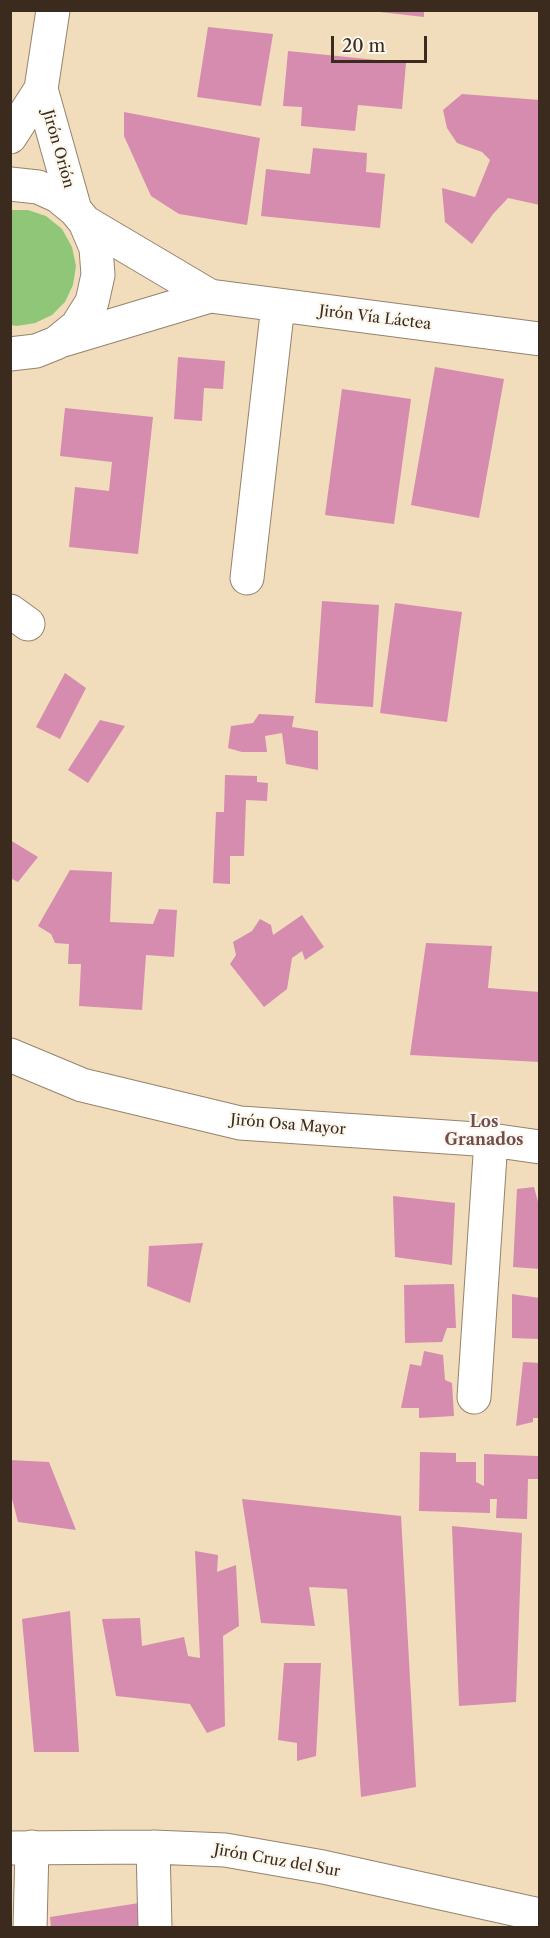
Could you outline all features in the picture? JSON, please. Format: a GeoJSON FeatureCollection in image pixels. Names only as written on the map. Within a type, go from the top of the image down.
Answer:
{"type":"FeatureCollection","features":[{"type":"Feature","properties":{"kind":"street","name":"Jirón Orión"},"geometry":{"type":"LineString","coordinates":[[10,137],[41,89],[53,10]]}},
{"type":"Feature","properties":{"kind":"street","name":"Jirón Orión"},"geometry":{"type":"LineString","coordinates":[[41,89],[80,216],[96,248],[98,275],[92,302],[76,326],[56,343]]}},
{"type":"Feature","properties":{"kind":"street","name":"Jirón Vía Láctea"},"geometry":{"type":"LineString","coordinates":[[10,184],[38,187],[58,196],[80,216],[210,296],[540,339]]}},
{"type":"Feature","properties":{"kind":"street","name":"Jirón Vía Láctea"},"geometry":{"type":"LineString","coordinates":[[10,354],[36,351],[210,296]]}},
{"type":"Feature","properties":{"kind":"street"},"geometry":{"type":"LineString","coordinates":[[247,578],[278,305]]}},
{"type":"Feature","properties":{"kind":"street","name":"Jirón Osa Mayor"},"geometry":{"type":"LineString","coordinates":[[10,1055],[82,1085],[240,1123],[491,1140],[540,1147]]}},
{"type":"Feature","properties":{"kind":"street"},"geometry":{"type":"LineString","coordinates":[[474,1397],[491,1140]]}},
{"type":"Feature","properties":{"kind":"street"},"geometry":{"type":"LineString","coordinates":[[153,1847],[155,1928]]}},
{"type":"Feature","properties":{"kind":"street","name":"Jirón Cruz del Sur"},"geometry":{"type":"LineString","coordinates":[[21,1848],[153,1847],[225,1850],[323,1867],[540,1915]]}},
{"type":"Feature","properties":{"kind":"street"},"geometry":{"type":"LineString","coordinates":[[21,1848],[30,1928]]}},
{"type":"Feature","properties":{"kind":"green space"},"geometry":{"type":"Polygon","coordinates":[[[10,210],[28,210],[46,216],[62,229],[72,247],[76,266],[73,285],[65,302],[52,315],[35,323],[17,326],[11,325],[10,210]]]}},
{"type":"Feature","properties":{"kind":"building"},"geometry":{"type":"Polygon","coordinates":[[[380,10],[424,10],[424,17],[380,12],[380,10]]]}},
{"type":"Feature","properties":{"kind":"building"},"geometry":{"type":"Polygon","coordinates":[[[208,27],[273,34],[261,106],[197,97],[208,27]]]}},
{"type":"Feature","properties":{"kind":"building"},"geometry":{"type":"Polygon","coordinates":[[[288,51],[406,63],[402,109],[358,105],[355,131],[301,126],[302,107],[283,106],[288,51]]]}},
{"type":"Feature","properties":{"kind":"building"},"geometry":{"type":"Polygon","coordinates":[[[462,94],[540,100],[540,205],[508,198],[493,214],[472,244],[445,222],[442,188],[475,197],[490,160],[482,152],[457,143],[447,128],[443,110],[462,94]]]}},
{"type":"Feature","properties":{"kind":"building"},"geometry":{"type":"Polygon","coordinates":[[[124,112],[260,138],[247,225],[179,214],[151,196],[124,136],[124,112]]]}},
{"type":"Feature","properties":{"kind":"building"},"geometry":{"type":"Polygon","coordinates":[[[313,148],[367,153],[366,172],[385,174],[380,228],[261,216],[266,169],[310,174],[313,148]]]}},
{"type":"Feature","properties":{"kind":"building"},"geometry":{"type":"Polygon","coordinates":[[[178,357],[225,361],[223,389],[204,388],[202,421],[174,419],[178,357]]]}},
{"type":"Feature","properties":{"kind":"building"},"geometry":{"type":"Polygon","coordinates":[[[435,367],[504,379],[479,518],[411,505],[435,367]]]}},
{"type":"Feature","properties":{"kind":"building"},"geometry":{"type":"Polygon","coordinates":[[[342,389],[411,399],[394,524],[325,515],[342,389]]]}},
{"type":"Feature","properties":{"kind":"building"},"geometry":{"type":"Polygon","coordinates":[[[65,408],[153,417],[138,554],[69,547],[75,487],[109,491],[112,462],[60,456],[65,408]]]}},
{"type":"Feature","properties":{"kind":"building"},"geometry":{"type":"Polygon","coordinates":[[[322,601],[379,605],[373,707],[315,703],[322,601]]]}},
{"type":"Feature","properties":{"kind":"building"},"geometry":{"type":"Polygon","coordinates":[[[395,603],[462,612],[447,722],[380,713],[395,603]]]}},
{"type":"Feature","properties":{"kind":"building"},"geometry":{"type":"Polygon","coordinates":[[[65,673],[86,688],[60,739],[36,727],[65,673]]]}},
{"type":"Feature","properties":{"kind":"building"},"geometry":{"type":"Polygon","coordinates":[[[259,714],[294,716],[292,727],[318,731],[318,770],[286,764],[282,733],[265,736],[267,752],[242,752],[228,748],[231,726],[253,723],[259,714]]]}},
{"type":"Feature","properties":{"kind":"building"},"geometry":{"type":"Polygon","coordinates":[[[100,720],[125,726],[88,783],[68,770],[100,720]]]}},
{"type":"Feature","properties":{"kind":"building"},"geometry":{"type":"Polygon","coordinates":[[[225,775],[257,776],[257,782],[268,783],[267,801],[246,800],[244,856],[230,856],[230,884],[213,883],[216,812],[224,812],[225,775]]]}},
{"type":"Feature","properties":{"kind":"building"},"geometry":{"type":"Polygon","coordinates":[[[10,840],[38,857],[18,882],[10,878],[10,840]]]}},
{"type":"Feature","properties":{"kind":"building"},"geometry":{"type":"Polygon","coordinates":[[[70,870],[112,872],[110,922],[153,924],[159,909],[177,910],[174,957],[146,955],[142,1010],[79,1006],[81,964],[68,964],[69,944],[55,943],[51,934],[38,926],[70,870]]]}},
{"type":"Feature","properties":{"kind":"building"},"geometry":{"type":"Polygon","coordinates":[[[302,915],[324,947],[305,960],[302,951],[292,958],[287,989],[264,1007],[230,964],[236,955],[233,942],[252,931],[260,919],[271,925],[273,935],[302,915]]]}},
{"type":"Feature","properties":{"kind":"building"},"geometry":{"type":"Polygon","coordinates":[[[426,943],[492,946],[488,988],[540,992],[540,1062],[410,1055],[426,943]]]}},
{"type":"Feature","properties":{"kind":"building"},"geometry":{"type":"Polygon","coordinates":[[[534,1187],[540,1209],[540,1269],[513,1267],[517,1189],[534,1187]]]}},
{"type":"Feature","properties":{"kind":"building"},"geometry":{"type":"Polygon","coordinates":[[[393,1196],[455,1203],[452,1265],[395,1257],[393,1196]]]}},
{"type":"Feature","properties":{"kind":"building"},"geometry":{"type":"Polygon","coordinates":[[[203,1243],[190,1303],[147,1286],[149,1246],[203,1243]]]}},
{"type":"Feature","properties":{"kind":"building"},"geometry":{"type":"Polygon","coordinates":[[[454,1284],[456,1328],[447,1328],[442,1342],[405,1343],[404,1285],[454,1284]]]}},
{"type":"Feature","properties":{"kind":"building"},"geometry":{"type":"Polygon","coordinates":[[[512,1294],[540,1298],[540,1339],[512,1338],[512,1294]]]}},
{"type":"Feature","properties":{"kind":"building"},"geometry":{"type":"Polygon","coordinates":[[[424,1351],[443,1355],[445,1380],[452,1383],[454,1416],[419,1418],[419,1408],[401,1408],[410,1364],[421,1366],[424,1351]]]}},
{"type":"Feature","properties":{"kind":"building"},"geometry":{"type":"Polygon","coordinates":[[[523,1362],[540,1363],[540,1418],[533,1418],[533,1422],[516,1426],[523,1362]]]}},
{"type":"Feature","properties":{"kind":"building"},"geometry":{"type":"Polygon","coordinates":[[[420,1452],[456,1453],[456,1462],[476,1462],[476,1482],[484,1486],[484,1454],[538,1456],[538,1479],[528,1479],[527,1519],[496,1518],[497,1499],[490,1499],[490,1513],[419,1511],[420,1452]]]}},
{"type":"Feature","properties":{"kind":"building"},"geometry":{"type":"Polygon","coordinates":[[[10,1460],[49,1462],[76,1530],[18,1522],[10,1491],[10,1460]]]}},
{"type":"Feature","properties":{"kind":"building"},"geometry":{"type":"Polygon","coordinates":[[[242,1499],[401,1516],[416,1787],[361,1797],[347,1589],[309,1587],[315,1626],[261,1623],[242,1499]]]}},
{"type":"Feature","properties":{"kind":"building"},"geometry":{"type":"Polygon","coordinates":[[[452,1526],[522,1533],[516,1702],[459,1706],[452,1526]]]}},
{"type":"Feature","properties":{"kind":"building"},"geometry":{"type":"Polygon","coordinates":[[[195,1551],[218,1555],[217,1572],[236,1565],[239,1626],[223,1636],[225,1726],[207,1733],[190,1704],[116,1696],[102,1619],[140,1618],[142,1646],[184,1637],[188,1656],[200,1658],[195,1551]]]}},
{"type":"Feature","properties":{"kind":"building"},"geometry":{"type":"Polygon","coordinates":[[[70,1611],[79,1752],[34,1752],[22,1619],[70,1611]]]}},
{"type":"Feature","properties":{"kind":"building"},"geometry":{"type":"Polygon","coordinates":[[[284,1663],[321,1663],[316,1756],[297,1761],[297,1743],[278,1740],[284,1663]]]}},
{"type":"Feature","properties":{"kind":"building"},"geometry":{"type":"Polygon","coordinates":[[[139,1903],[140,1928],[51,1928],[50,1917],[139,1903]]]}},
{"type":"Feature","properties":{"kind":"district","name":"Los Granados"},"geometry":{"type":"Point","coordinates":[484,1131]}}]}
